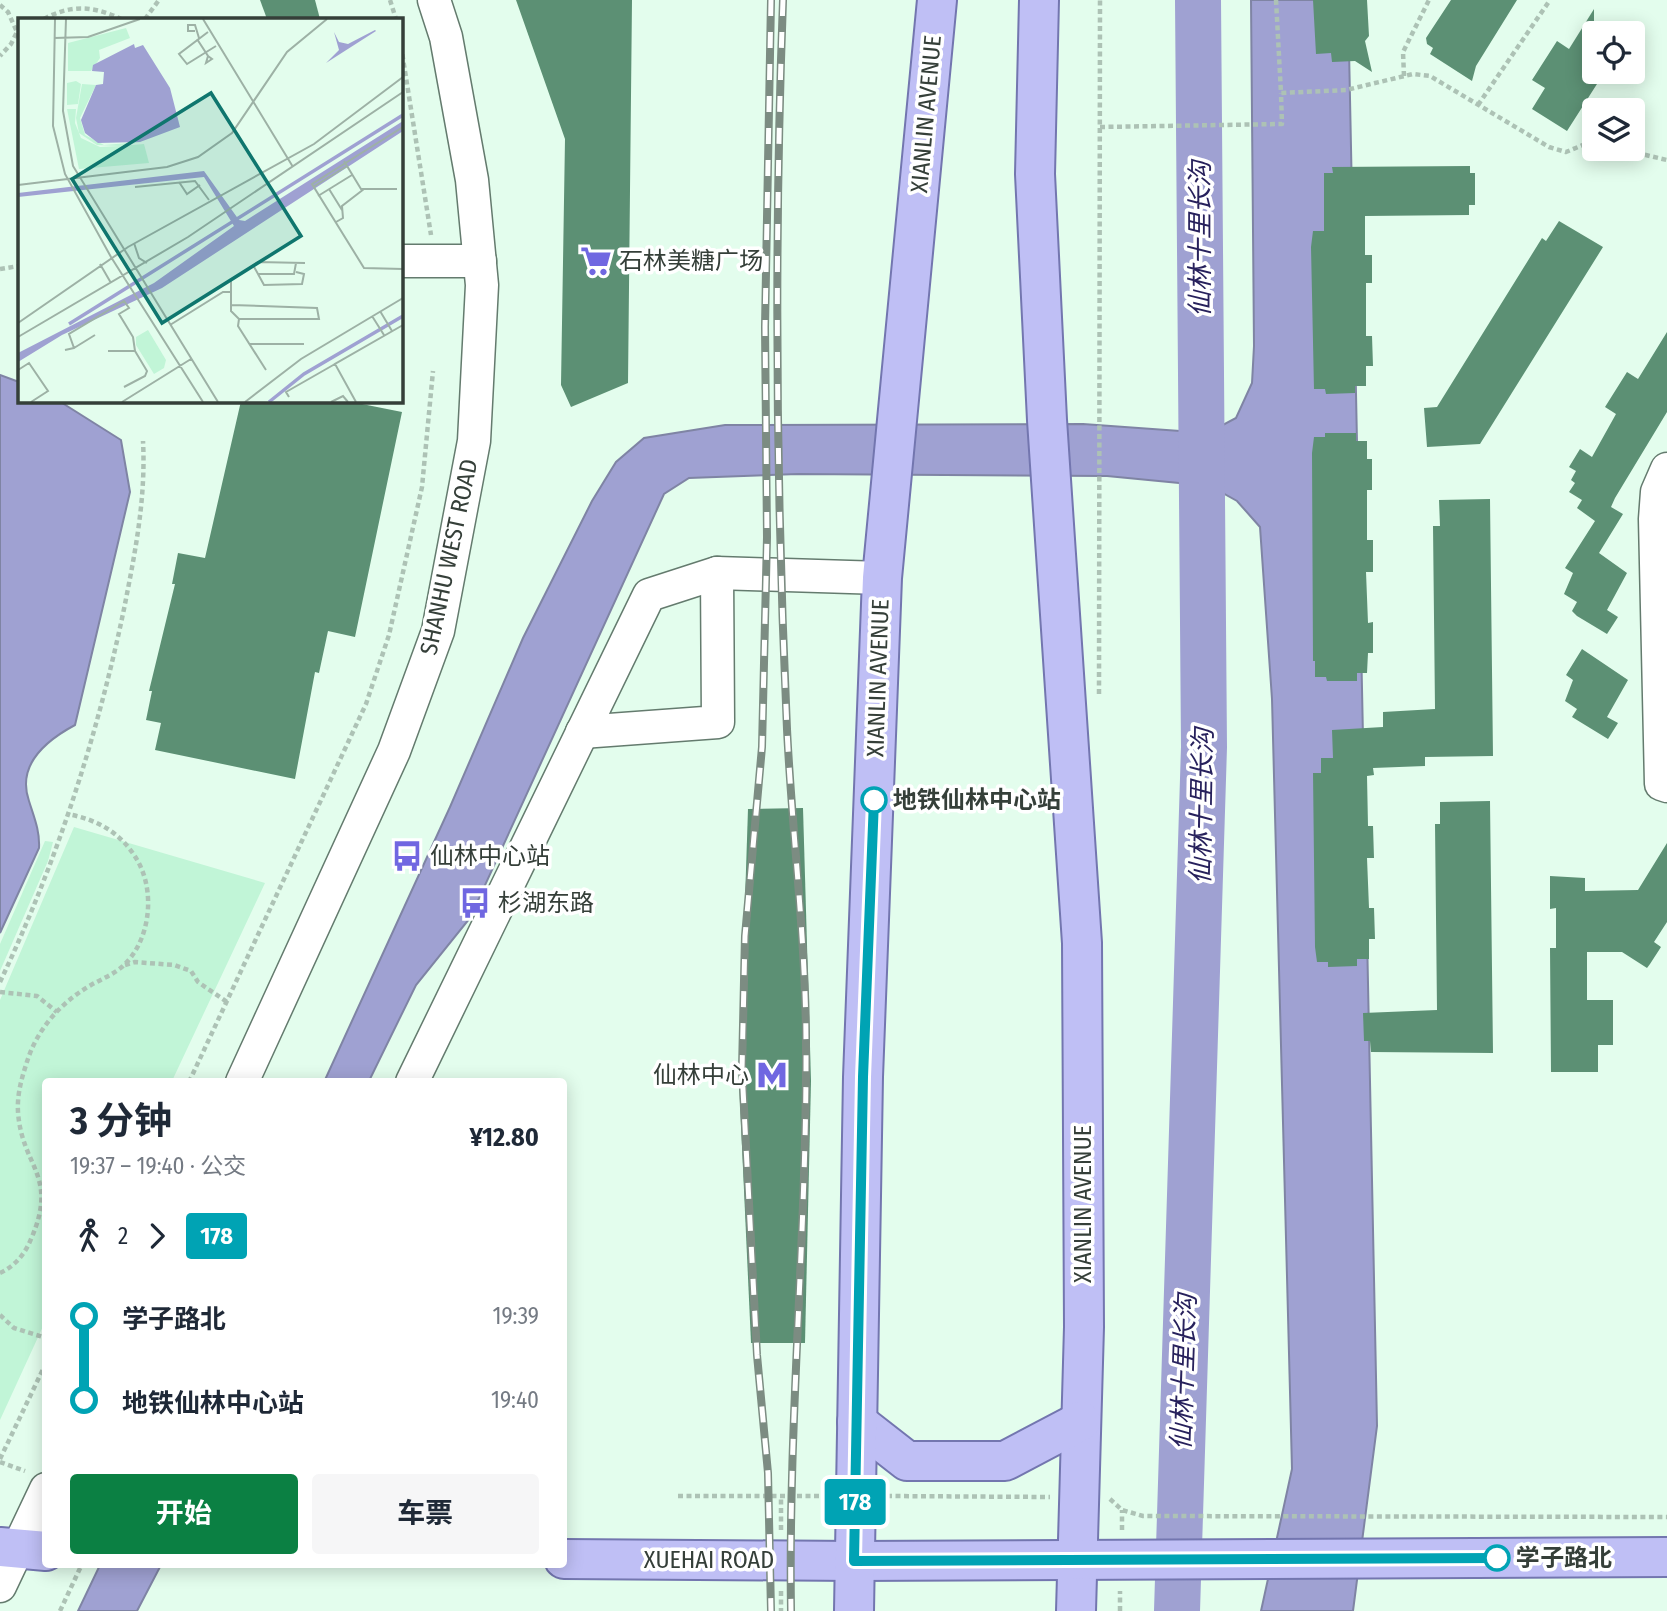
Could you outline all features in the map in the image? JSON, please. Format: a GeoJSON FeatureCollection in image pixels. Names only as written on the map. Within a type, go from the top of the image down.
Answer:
{"type":"FeatureCollection","features":[{"type":"Feature","properties":{"kind":"main road","name":"XIANLIN AVENUE"},"geometry":{"type":"LineString","coordinates":[[854,1611],[863,1077],[882,578],[937,0]]}},
{"type":"Feature","properties":{"kind":"main road","name":"XIANLIN AVENUE"},"geometry":{"type":"LineString","coordinates":[[1039,0],[1035,174],[1047,420],[1082,943],[1081,1421],[1076,1611]]}},
{"type":"Feature","properties":{"kind":"main road"},"geometry":{"type":"LineString","coordinates":[[857,1422],[907,1461],[1005,1461],[1081,1421]]}},
{"type":"Feature","properties":{"kind":"main road","name":"XUEHAI ROAD"},"geometry":{"type":"LineString","coordinates":[[567,1559],[854,1561],[1667,1557]]}},
{"type":"Feature","properties":{"kind":"street","name":"SHANHU WEST ROAD"},"geometry":{"type":"LineString","coordinates":[[244,1078],[394,751],[438,631],[474,441],[482,285],[480,261],[472,180],[446,37],[433,0]]}},
{"type":"Feature","properties":{"kind":"street"},"geometry":{"type":"LineString","coordinates":[[402,261],[480,261]]}},
{"type":"Feature","properties":{"kind":"street"},"geometry":{"type":"LineString","coordinates":[[1667,470],[1655,505],[1661,551],[1661,784],[1667,786]]}},
{"type":"Feature","properties":{"kind":"street"},"geometry":{"type":"LineString","coordinates":[[582,732],[718,722],[717,573]]}},
{"type":"Feature","properties":{"kind":"street"},"geometry":{"type":"LineString","coordinates":[[414,1078],[649,595],[717,573],[882,578]]}},
{"type":"Feature","properties":{"kind":"street"},"geometry":{"type":"LineString","coordinates":[[0,1586],[42,1498]]}},
{"type":"Feature","properties":{"kind":"path"},"geometry":{"type":"LineString","coordinates":[[146,18],[159,0]]}},
{"type":"Feature","properties":{"kind":"path"},"geometry":{"type":"LineString","coordinates":[[390,0],[396,18]]}},
{"type":"Feature","properties":{"kind":"path"},"geometry":{"type":"LineString","coordinates":[[1100,127],[1282,124],[1276,0]]}},
{"type":"Feature","properties":{"kind":"path"},"geometry":{"type":"LineString","coordinates":[[1404,76],[1405,44],[1429,0]]}},
{"type":"Feature","properties":{"kind":"path"},"geometry":{"type":"LineString","coordinates":[[1478,105],[1550,0]]}},
{"type":"Feature","properties":{"kind":"path"},"geometry":{"type":"LineString","coordinates":[[0,5],[8,12],[18,31],[0,56]]}},
{"type":"Feature","properties":{"kind":"path"},"geometry":{"type":"LineString","coordinates":[[46,18],[68,9],[83,7],[99,9],[119,18]]}},
{"type":"Feature","properties":{"kind":"path"},"geometry":{"type":"LineString","coordinates":[[402,52],[433,244]]}},
{"type":"Feature","properties":{"kind":"path"},"geometry":{"type":"LineString","coordinates":[[1281,93],[1346,90],[1404,76],[1430,76],[1549,147],[1566,152],[1582,145]]}},
{"type":"Feature","properties":{"kind":"path"},"geometry":{"type":"LineString","coordinates":[[1645,155],[1667,160]]}},
{"type":"Feature","properties":{"kind":"path"},"geometry":{"type":"LineString","coordinates":[[0,269],[18,266]]}},
{"type":"Feature","properties":{"kind":"path"},"geometry":{"type":"LineString","coordinates":[[191,1078],[366,704],[389,635],[422,487],[433,371]]}},
{"type":"Feature","properties":{"kind":"path"},"geometry":{"type":"LineString","coordinates":[[0,982],[30,922],[67,814],[112,664],[139,535],[145,478],[144,441]]}},
{"type":"Feature","properties":{"kind":"path"},"geometry":{"type":"LineString","coordinates":[[67,814],[91,818],[114,832],[130,848],[141,866],[149,897],[147,920],[136,948],[124,965]]}},
{"type":"Feature","properties":{"kind":"path"},"geometry":{"type":"LineString","coordinates":[[42,1182],[21,1126],[19,1091],[27,1062],[40,1032],[71,997],[124,965],[135,962],[174,965],[191,971],[198,982],[227,1002]]}},
{"type":"Feature","properties":{"kind":"path"},"geometry":{"type":"LineString","coordinates":[[0,992],[37,996],[57,1012]]}},
{"type":"Feature","properties":{"kind":"path"},"geometry":{"type":"LineString","coordinates":[[0,1273],[17,1262],[26,1250],[42,1204]]}},
{"type":"Feature","properties":{"kind":"path"},"geometry":{"type":"LineString","coordinates":[[0,1315],[14,1328],[42,1337]]}},
{"type":"Feature","properties":{"kind":"path"},"geometry":{"type":"LineString","coordinates":[[0,1459],[42,1371]]}},
{"type":"Feature","properties":{"kind":"path"},"geometry":{"type":"LineString","coordinates":[[678,1496],[1079,1497]]}},
{"type":"Feature","properties":{"kind":"path"},"geometry":{"type":"LineString","coordinates":[[1143,1516],[1667,1517]]}},
{"type":"Feature","properties":{"kind":"path"},"geometry":{"type":"LineString","coordinates":[[60,1611],[80,1568]]}},
{"type":"Feature","properties":{"kind":"green space"},"geometry":{"type":"Polygon","coordinates":[[[74,827],[265,883],[173,1078],[42,1078],[42,1329],[0,1420],[0,1000],[74,827]]]}},
{"type":"Feature","properties":{"kind":"green space"},"geometry":{"type":"Polygon","coordinates":[[[45,841],[53,842],[48,861],[0,971],[0,944],[45,841]]]}},
{"type":"Feature","properties":{"kind":"water"},"geometry":{"type":"Polygon","coordinates":[[[1251,0],[1348,0],[1377,1426],[1353,1611],[1261,1611],[1292,1469],[1272,699],[1260,527],[1237,501],[1210,486],[1107,476],[798,474],[689,478],[664,494],[470,918],[416,985],[370,1078],[326,1078],[450,807],[523,638],[592,501],[616,462],[644,438],[725,425],[1083,424],[1208,433],[1236,418],[1252,383],[1251,0]]]}},
{"type":"Feature","properties":{"kind":"water"},"geometry":{"type":"Polygon","coordinates":[[[0,375],[18,382],[18,402],[61,402],[121,440],[130,492],[75,725],[45,746],[30,765],[26,788],[38,830],[39,848],[0,933],[0,375]]]}},
{"type":"Feature","properties":{"kind":"water"},"geometry":{"type":"Polygon","coordinates":[[[98,1568],[159,1568],[137,1611],[78,1611],[98,1568]]]}},
{"type":"Feature","properties":{"kind":"building"},"geometry":{"type":"Polygon","coordinates":[[[260,0],[315,0],[320,18],[267,18],[260,0]]]}},
{"type":"Feature","properties":{"kind":"building","name":"石林美糖广场"},"geometry":{"type":"Polygon","coordinates":[[[516,0],[632,0],[628,383],[571,407],[561,385],[565,139],[516,0]]]}},
{"type":"Feature","properties":{"kind":"building"},"geometry":{"type":"Polygon","coordinates":[[[1313,0],[1367,0],[1369,36],[1365,41],[1372,72],[1355,61],[1332,62],[1331,53],[1316,54],[1313,0]]]}},
{"type":"Feature","properties":{"kind":"building"},"geometry":{"type":"Polygon","coordinates":[[[1451,0],[1517,0],[1476,66],[1472,81],[1430,54],[1433,48],[1427,44],[1426,38],[1451,0]]]}},
{"type":"Feature","properties":{"kind":"building"},"geometry":{"type":"Polygon","coordinates":[[[1594,9],[1594,21],[1586,21],[1594,9]]]}},
{"type":"Feature","properties":{"kind":"building"},"geometry":{"type":"Polygon","coordinates":[[[1582,28],[1582,84],[1597,84],[1588,98],[1582,98],[1582,107],[1567,131],[1532,109],[1545,88],[1532,80],[1557,41],[1569,49],[1582,28]]]}},
{"type":"Feature","properties":{"kind":"building"},"geometry":{"type":"Polygon","coordinates":[[[1470,166],[1470,173],[1475,173],[1475,205],[1469,205],[1469,215],[1365,216],[1365,255],[1372,255],[1372,283],[1366,283],[1366,336],[1372,336],[1373,366],[1366,366],[1366,386],[1355,386],[1355,393],[1326,394],[1325,389],[1314,389],[1311,247],[1313,231],[1324,231],[1324,173],[1333,173],[1332,167],[1470,166]]]}},
{"type":"Feature","properties":{"kind":"building"},"geometry":{"type":"Polygon","coordinates":[[[1559,221],[1603,247],[1480,444],[1427,447],[1424,408],[1437,407],[1542,238],[1546,241],[1559,221]]]}},
{"type":"Feature","properties":{"kind":"building"},"geometry":{"type":"Polygon","coordinates":[[[1667,332],[1667,412],[1615,498],[1611,507],[1623,514],[1599,553],[1627,573],[1607,610],[1618,617],[1607,634],[1577,616],[1572,611],[1577,602],[1564,594],[1573,573],[1565,568],[1595,521],[1577,508],[1582,500],[1569,492],[1575,483],[1571,480],[1576,471],[1569,467],[1580,449],[1592,457],[1616,414],[1605,407],[1627,372],[1638,379],[1667,332]]]}},
{"type":"Feature","properties":{"kind":"building"},"geometry":{"type":"Polygon","coordinates":[[[241,402],[352,402],[402,412],[355,637],[328,631],[319,673],[315,672],[295,779],[155,750],[161,723],[146,720],[152,691],[149,691],[175,584],[172,584],[178,553],[205,558],[241,402]]]}},
{"type":"Feature","properties":{"kind":"building"},"geometry":{"type":"Polygon","coordinates":[[[1325,433],[1356,433],[1356,441],[1367,441],[1367,459],[1372,459],[1372,490],[1367,490],[1367,540],[1373,540],[1373,572],[1366,572],[1368,623],[1373,622],[1373,653],[1368,653],[1367,673],[1357,673],[1357,681],[1327,681],[1326,677],[1315,677],[1312,453],[1314,437],[1325,437],[1325,433]]]}},
{"type":"Feature","properties":{"kind":"building"},"geometry":{"type":"Polygon","coordinates":[[[1490,499],[1493,756],[1425,757],[1425,766],[1373,768],[1374,775],[1367,776],[1368,826],[1373,826],[1374,858],[1367,858],[1369,908],[1374,908],[1375,939],[1369,939],[1369,959],[1357,959],[1357,966],[1328,967],[1328,962],[1317,962],[1315,947],[1313,773],[1321,773],[1321,758],[1333,758],[1332,730],[1383,727],[1383,712],[1435,709],[1433,526],[1440,526],[1439,500],[1490,499]]]}},
{"type":"Feature","properties":{"kind":"building"},"geometry":{"type":"Polygon","coordinates":[[[1582,649],[1628,680],[1607,717],[1618,723],[1608,739],[1572,717],[1577,709],[1565,701],[1573,680],[1566,675],[1582,649]]]}},
{"type":"Feature","properties":{"kind":"building"},"geometry":{"type":"Polygon","coordinates":[[[1490,801],[1493,1053],[1371,1052],[1370,1041],[1364,1041],[1363,1013],[1437,1010],[1435,824],[1440,824],[1440,802],[1490,801]]]}},
{"type":"Feature","properties":{"kind":"building","name":"仙林中心"},"geometry":{"type":"Polygon","coordinates":[[[803,808],[811,1081],[805,1343],[751,1343],[739,1081],[748,809],[803,808]]]}},
{"type":"Feature","properties":{"kind":"building"},"geometry":{"type":"Polygon","coordinates":[[[1667,843],[1667,922],[1654,942],[1661,947],[1650,964],[1647,968],[1622,952],[1587,952],[1587,1000],[1613,1000],[1613,1045],[1598,1045],[1598,1072],[1551,1072],[1550,948],[1556,948],[1556,908],[1550,909],[1550,876],[1585,878],[1585,891],[1638,890],[1667,843]]]}},
{"type":"Feature","properties":{"kind":"waterway","name":"仙林十里长沟"},"geometry":{"type":"LineString","coordinates":[[1177,1611],[1204,747],[1198,0]]}},
{"type":"Feature","properties":{"kind":"railway"},"geometry":{"type":"LineString","coordinates":[[771,0],[765,327],[767,537],[762,747],[745,936],[742,1070],[757,1355],[768,1473],[771,1611]]}},
{"type":"Feature","properties":{"kind":"railway"},"geometry":{"type":"LineString","coordinates":[[783,0],[777,273],[780,547],[789,768],[804,965],[806,1044],[804,1186],[792,1469],[791,1611]]}},
{"type":"Feature","properties":{"kind":"bus line","name":"178"},"geometry":{"type":"LineString","coordinates":[[874,800],[863,1077],[854,1561],[1497,1558]]}},
{"type":"Feature","properties":{"kind":"place","name":"石林美糖广场"},"geometry":{"type":"Point","coordinates":[596,261]}},
{"type":"Feature","properties":{"kind":"place","name":"地铁仙林中心站"},"geometry":{"type":"Point","coordinates":[874,800]}},
{"type":"Feature","properties":{"kind":"place","name":"仙林中心站"},"geometry":{"type":"Point","coordinates":[407,856]}},
{"type":"Feature","properties":{"kind":"place","name":"杉湖东路"},"geometry":{"type":"Point","coordinates":[475,903]}},
{"type":"Feature","properties":{"kind":"place","name":"仙林中心"},"geometry":{"type":"Point","coordinates":[772,1075]}},
{"type":"Feature","properties":{"kind":"place","name":"学子路北"},"geometry":{"type":"Point","coordinates":[1497,1558]}}]}
